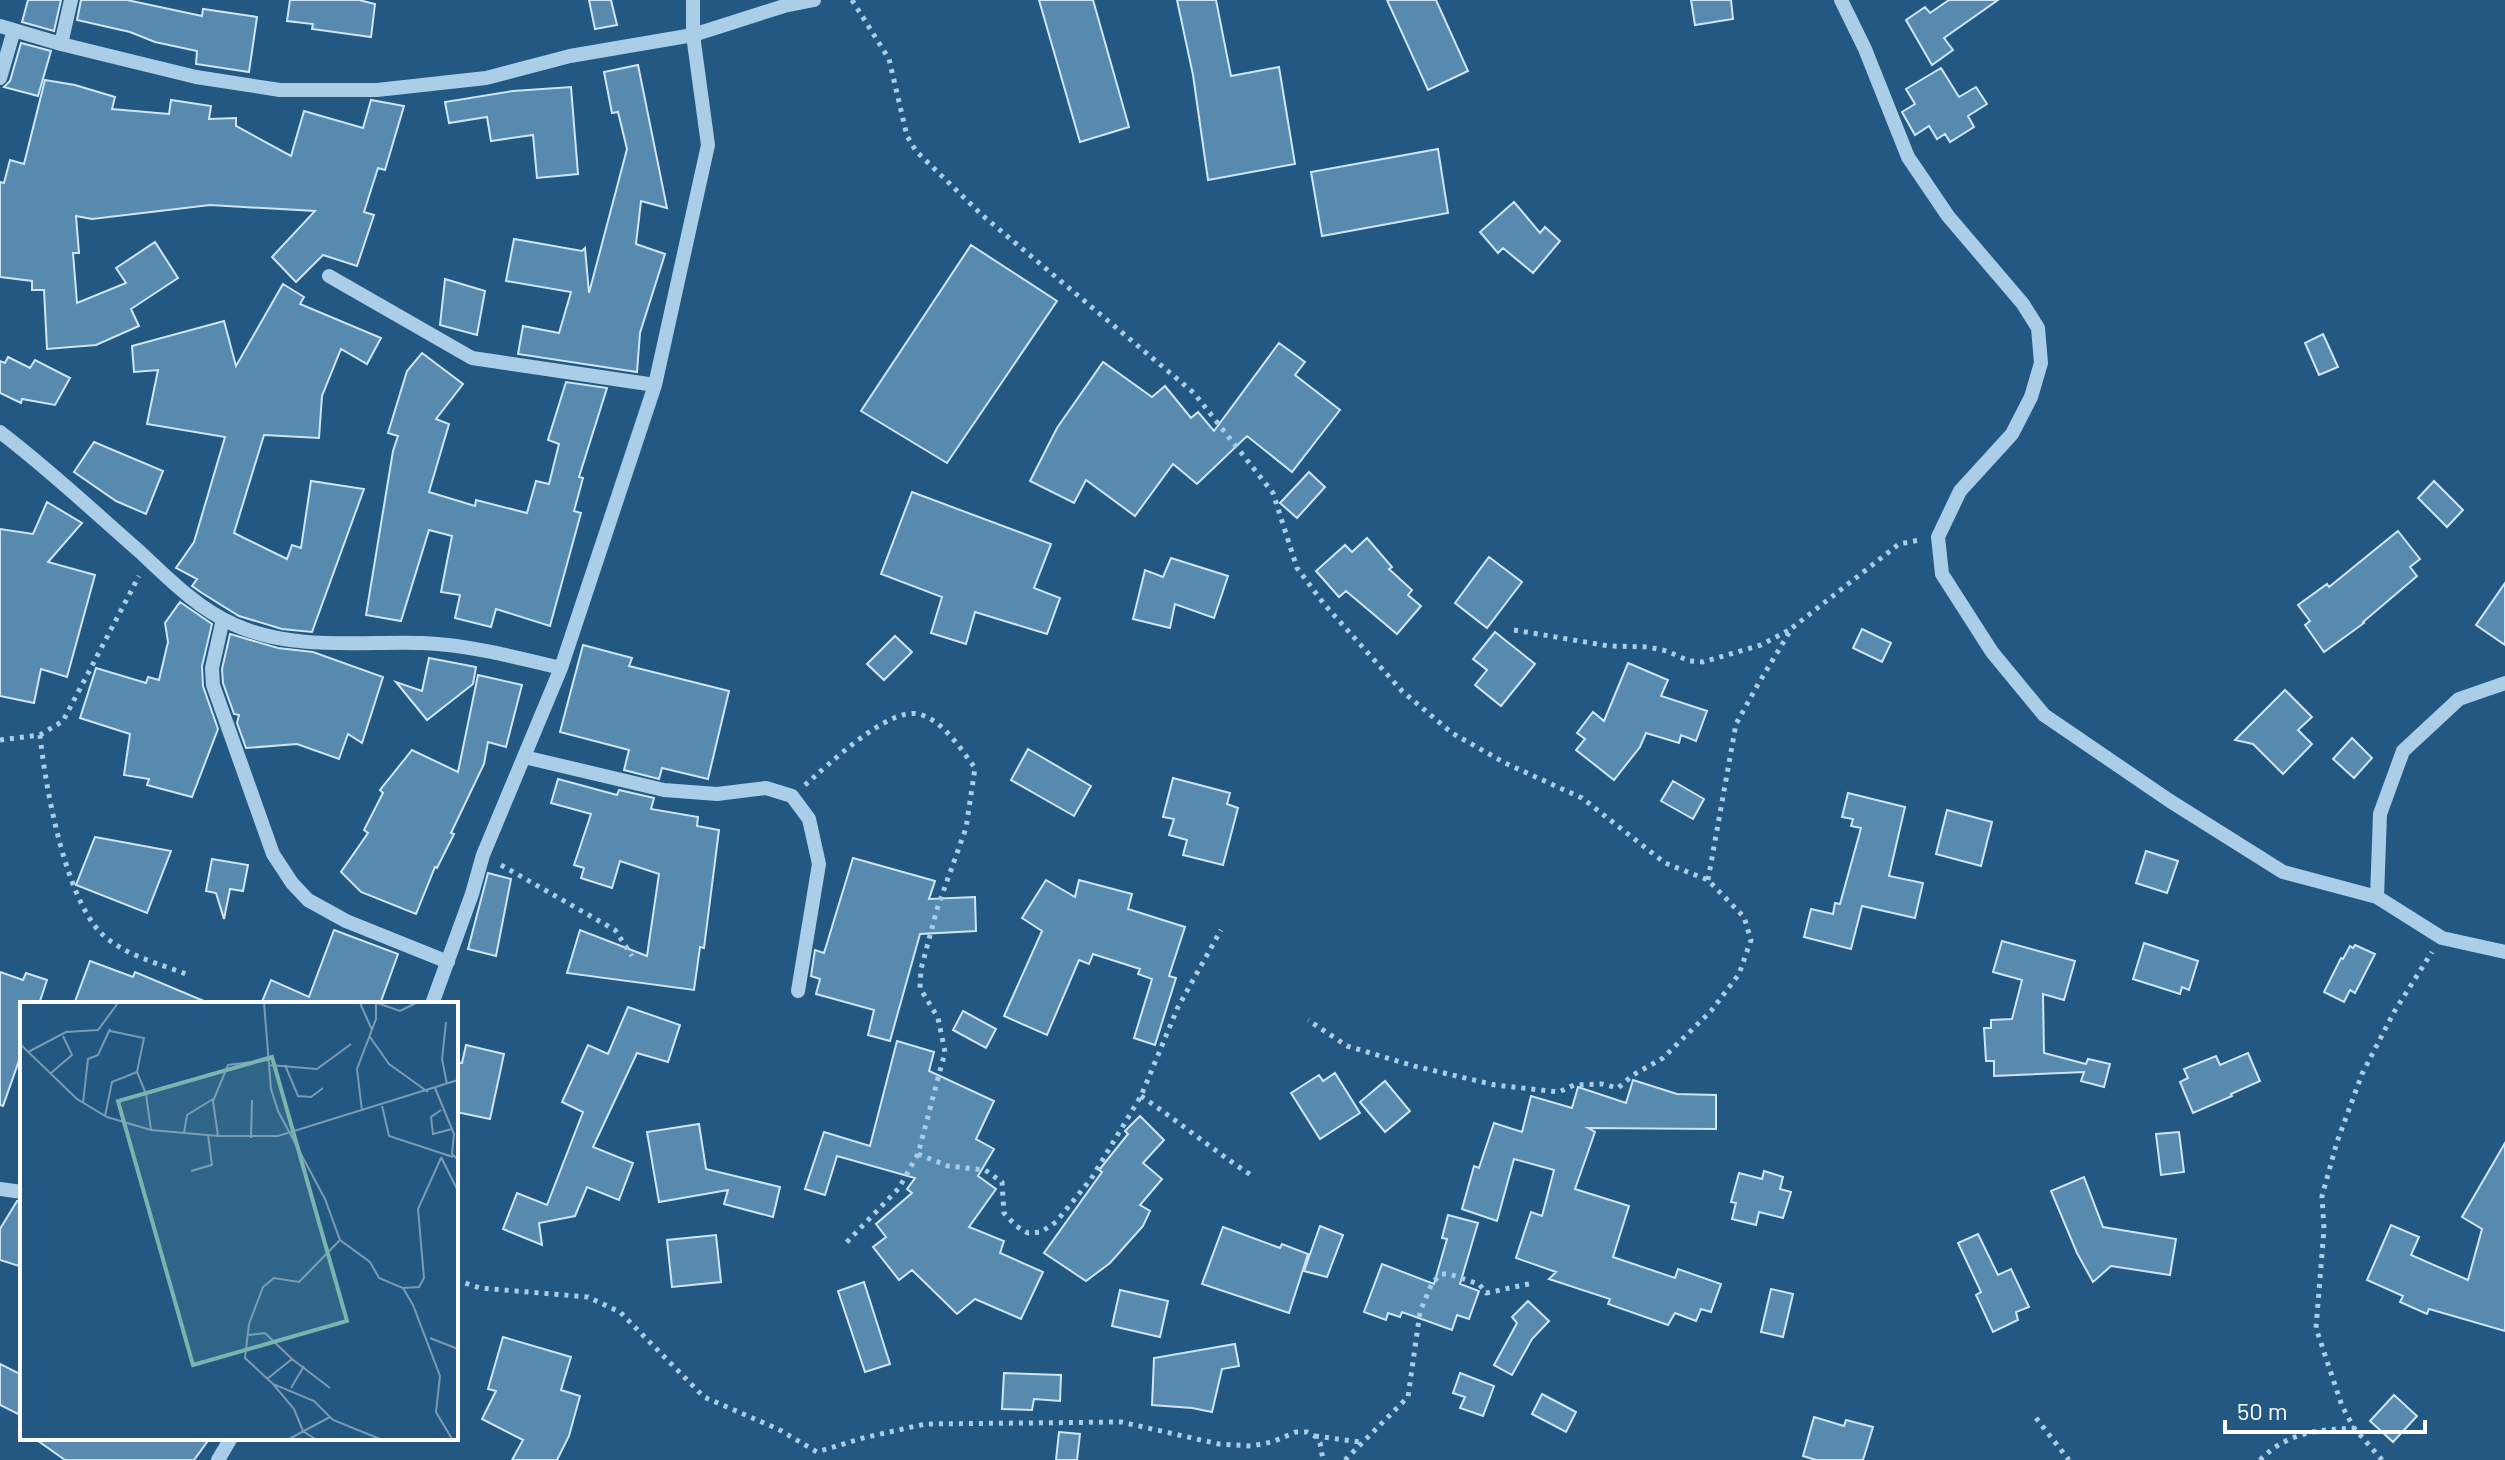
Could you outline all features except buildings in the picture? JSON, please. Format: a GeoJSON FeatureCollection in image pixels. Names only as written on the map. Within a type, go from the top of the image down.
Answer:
{"type":"FeatureCollection","features":[{"type":"Feature","properties":{"kind":"street"},"geometry":{"type":"LineString","coordinates":[[61,44],[71,0]]}},
{"type":"Feature","properties":{"kind":"street"},"geometry":{"type":"LineString","coordinates":[[433,1002],[483,855],[561,668],[655,385],[708,145],[693,35],[693,0]]}},
{"type":"Feature","properties":{"kind":"street"},"geometry":{"type":"LineString","coordinates":[[0,78],[7,28],[196,77],[280,90],[377,90],[486,78],[570,56],[693,35],[784,6],[814,0]]}},
{"type":"Feature","properties":{"kind":"street"},"geometry":{"type":"LineString","coordinates":[[1841,0],[1865,49],[1908,157],[1948,216],[2023,304],[2038,328],[2041,363],[2031,397],[2012,434],[1960,491],[1938,537],[1942,574],[1992,652],[2044,715],[2170,801],[2283,872],[2377,897],[2442,938],[2505,952]]}},
{"type":"Feature","properties":{"kind":"street"},"geometry":{"type":"LineString","coordinates":[[329,276],[472,358],[655,385]]}},
{"type":"Feature","properties":{"kind":"street"},"geometry":{"type":"LineString","coordinates":[[0,432],[33,456],[177,589],[239,627],[291,639],[322,642],[425,643],[492,652],[561,668]]}},
{"type":"Feature","properties":{"kind":"street"},"geometry":{"type":"LineString","coordinates":[[223,619],[212,668],[213,685],[273,854],[292,883],[308,900],[346,921],[448,962]]}},
{"type":"Feature","properties":{"kind":"street"},"geometry":{"type":"LineString","coordinates":[[2377,897],[2380,814],[2403,751],[2459,699],[2505,683]]}},
{"type":"Feature","properties":{"kind":"street"},"geometry":{"type":"LineString","coordinates":[[524,757],[664,790],[717,794],[766,788],[792,796],[809,819],[819,864],[798,991]]}},
{"type":"Feature","properties":{"kind":"street"},"geometry":{"type":"LineString","coordinates":[[0,1189],[20,1192]]}},
{"type":"Feature","properties":{"kind":"street"},"geometry":{"type":"LineString","coordinates":[[218,1460],[230,1440]]}},
{"type":"Feature","properties":{"kind":"path"},"geometry":{"type":"LineString","coordinates":[[852,0],[889,59],[907,136],[916,151],[982,215],[1194,393],[1273,493],[1297,568],[1324,604],[1402,691],[1452,733],[1505,763],[1582,798],[1665,863],[1708,880],[1744,917],[1751,940],[1739,974],[1711,1011],[1663,1058],[1633,1075],[1618,1088],[1602,1084],[1574,1085],[1559,1092],[1495,1085],[1347,1046],[1308,1020]]}},
{"type":"Feature","properties":{"kind":"path"},"geometry":{"type":"LineString","coordinates":[[1514,630],[1609,646],[1648,647],[1689,661],[1703,662],[1761,645],[1792,628],[1899,544],[1938,537]]}},
{"type":"Feature","properties":{"kind":"path"},"geometry":{"type":"LineString","coordinates":[[0,740],[40,735],[63,721],[148,560]]}},
{"type":"Feature","properties":{"kind":"path"},"geometry":{"type":"LineString","coordinates":[[1708,880],[1736,724],[1792,628]]}},
{"type":"Feature","properties":{"kind":"path"},"geometry":{"type":"LineString","coordinates":[[792,796],[841,753],[897,715],[918,714],[949,732],[975,768],[966,828],[937,909],[921,969],[920,988],[938,1018],[945,1052],[918,1154],[899,1188],[844,1245]]}},
{"type":"Feature","properties":{"kind":"path"},"geometry":{"type":"LineString","coordinates":[[40,735],[45,785],[60,843],[79,898],[100,932],[137,956],[189,975]]}},
{"type":"Feature","properties":{"kind":"path"},"geometry":{"type":"LineString","coordinates":[[483,855],[615,930],[632,956]]}},
{"type":"Feature","properties":{"kind":"path"},"geometry":{"type":"LineString","coordinates":[[918,1154],[948,1166],[985,1170],[1002,1182],[1004,1213],[1028,1233],[1041,1232],[1056,1222],[1091,1179],[1141,1096],[1178,1007],[1221,930]]}},
{"type":"Feature","properties":{"kind":"path"},"geometry":{"type":"LineString","coordinates":[[2382,1460],[2354,1428],[2342,1406],[2316,1328],[2324,1229],[2322,1196],[2337,1142],[2362,1074],[2394,1012],[2442,938]]}},
{"type":"Feature","properties":{"kind":"path"},"geometry":{"type":"LineString","coordinates":[[1141,1096],[1251,1175]]}},
{"type":"Feature","properties":{"kind":"path"},"geometry":{"type":"LineString","coordinates":[[1345,1460],[1408,1397],[1420,1312],[1432,1283],[1441,1274],[1479,1284],[1486,1293],[1533,1283]]}},
{"type":"Feature","properties":{"kind":"path"},"geometry":{"type":"LineString","coordinates":[[458,1281],[480,1288],[588,1297],[620,1312],[704,1397],[778,1429],[817,1452],[925,1424],[1121,1422],[1219,1444],[1251,1446],[1272,1442],[1296,1432],[1361,1442]]}},
{"type":"Feature","properties":{"kind":"path"},"geometry":{"type":"LineString","coordinates":[[2036,1418],[2069,1460]]}},
{"type":"Feature","properties":{"kind":"path"},"geometry":{"type":"LineString","coordinates":[[2260,1460],[2275,1445],[2298,1436],[2320,1430],[2354,1428]]}},
{"type":"Feature","properties":{"kind":"path"},"geometry":{"type":"LineString","coordinates":[[1315,1436],[1320,1443],[1323,1460]]}}]}
